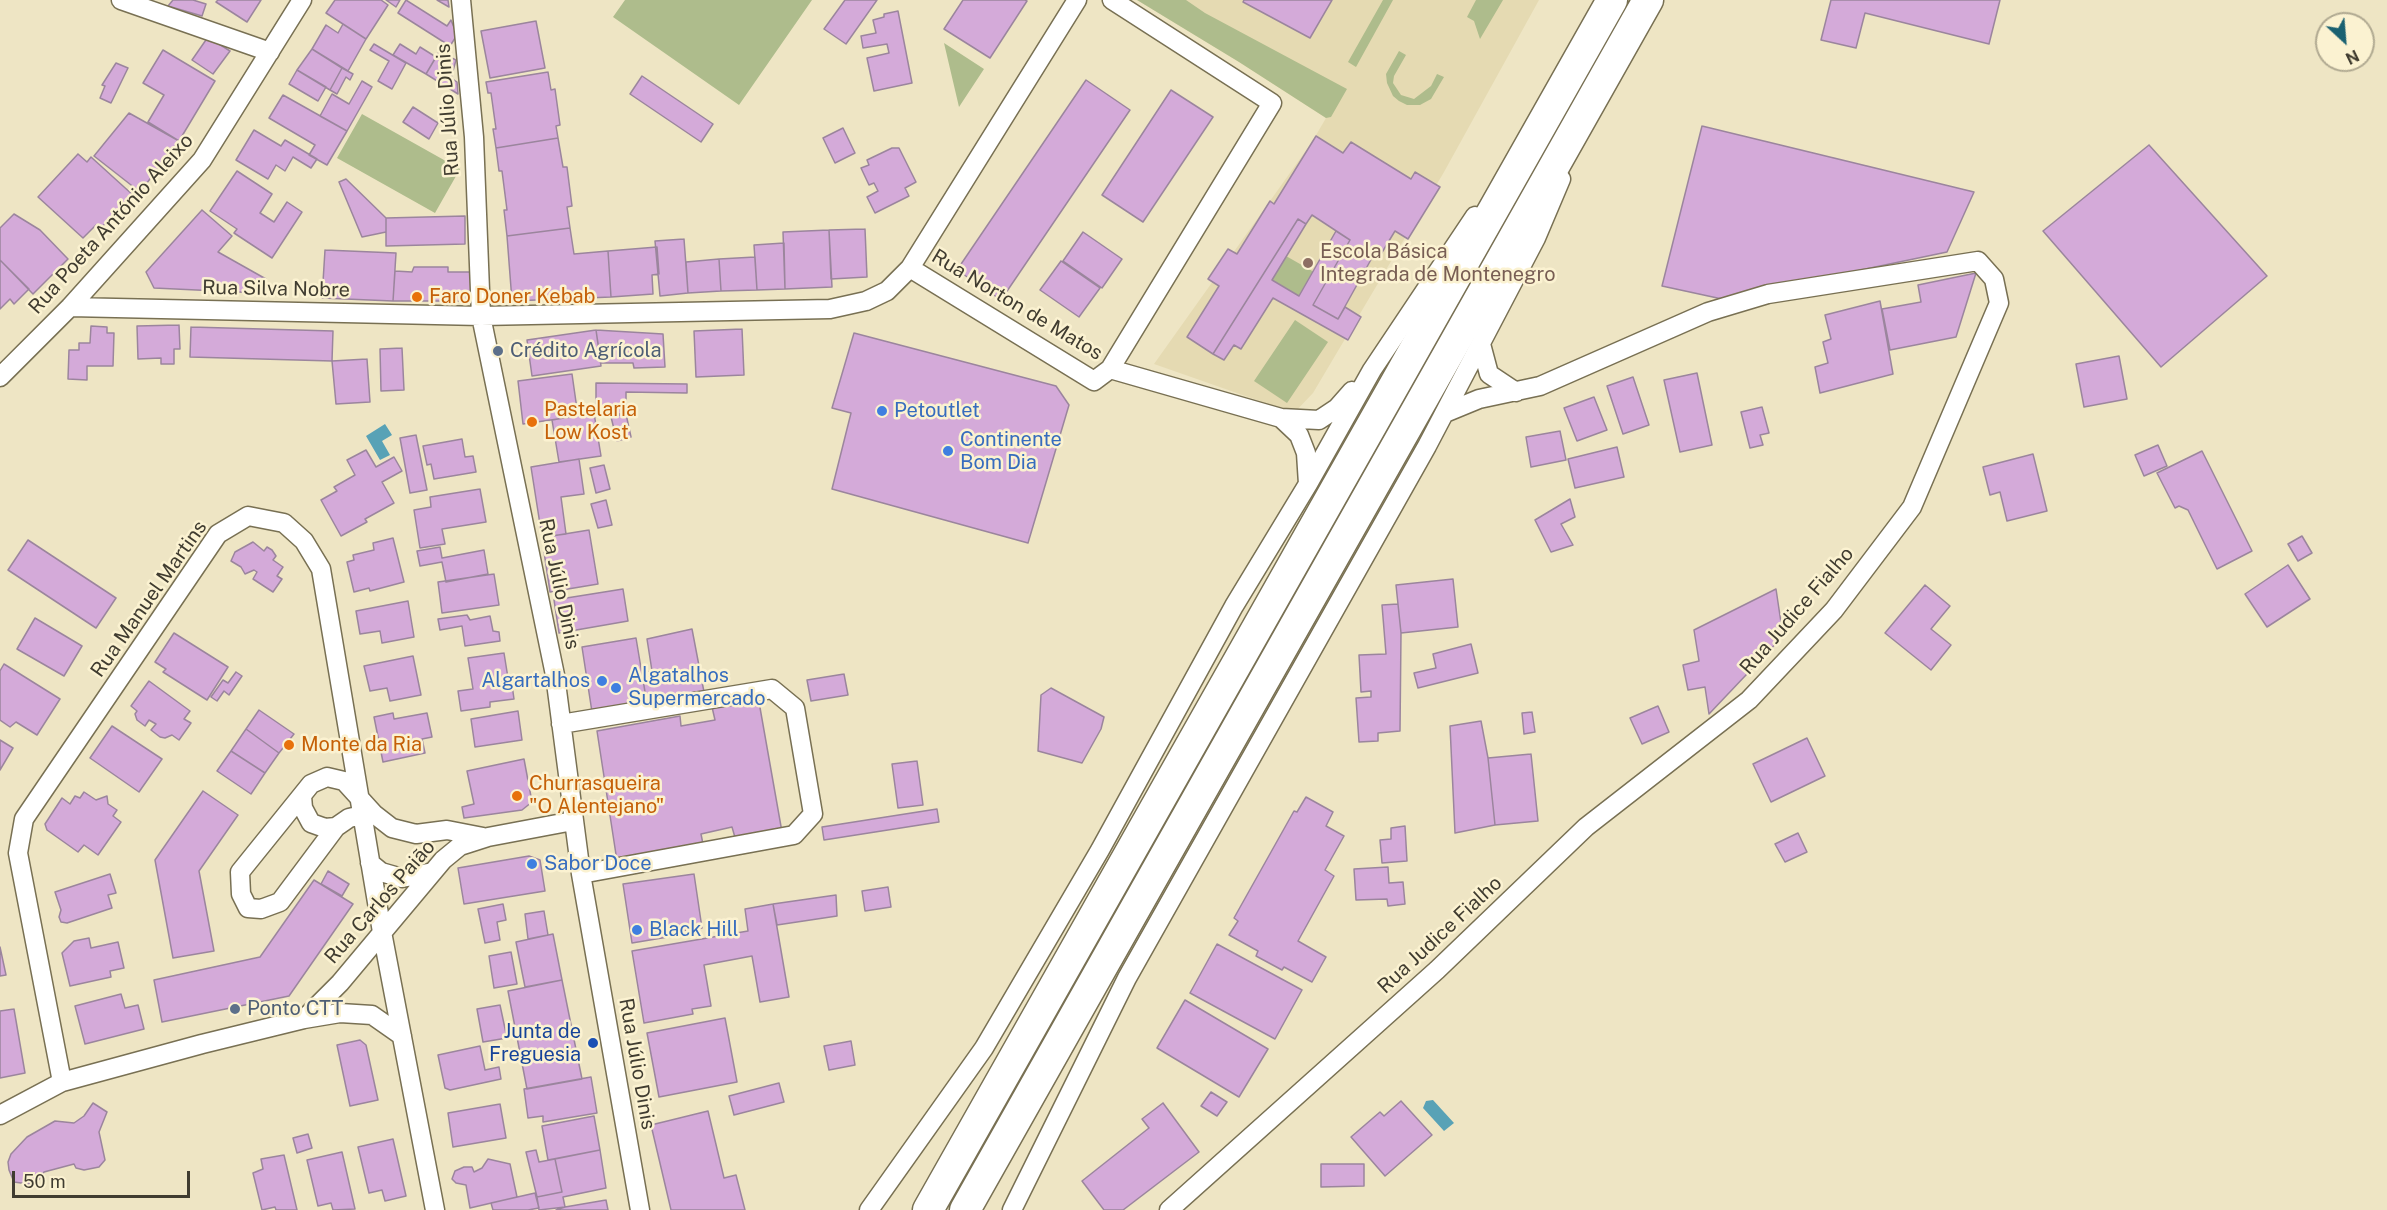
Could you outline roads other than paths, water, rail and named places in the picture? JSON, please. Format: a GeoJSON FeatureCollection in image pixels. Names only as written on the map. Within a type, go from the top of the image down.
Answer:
{"type":"FeatureCollection","features":[{"type":"Feature","properties":{"kind":"main road"},"geometry":{"type":"LineString","coordinates":[[928,1210],[1612,0]]}},
{"type":"Feature","properties":{"kind":"main road"},"geometry":{"type":"LineString","coordinates":[[965,1210],[1648,0]]}},
{"type":"Feature","properties":{"kind":"street"},"geometry":{"type":"LineString","coordinates":[[121,0],[270,52]]}},
{"type":"Feature","properties":{"kind":"street","name":"Rua Poeta António Aleixo"},"geometry":{"type":"LineString","coordinates":[[0,377],[70,307],[202,160],[302,0]]}},
{"type":"Feature","properties":{"kind":"street","name":"Rua Júlio Dinis"},"geometry":{"type":"LineString","coordinates":[[461,0],[474,137],[481,316],[555,675],[581,874],[640,1210]]}},
{"type":"Feature","properties":{"kind":"street"},"geometry":{"type":"LineString","coordinates":[[910,268],[1077,0]]}},
{"type":"Feature","properties":{"kind":"street"},"geometry":{"type":"LineString","coordinates":[[1110,369],[1272,103],[1112,0]]}},
{"type":"Feature","properties":{"kind":"street"},"geometry":{"type":"LineString","coordinates":[[869,1210],[984,1048],[1100,850],[1234,606],[1308,484],[1372,370],[1573,70]]}},
{"type":"Feature","properties":{"kind":"street"},"geometry":{"type":"LineString","coordinates":[[1012,1210],[1133,968],[1445,413],[1536,238],[1603,80]]}},
{"type":"Feature","properties":{"kind":"street","name":"Rua Judice Fialho"},"geometry":{"type":"LineString","coordinates":[[1169,1210],[1437,970],[1586,827],[1749,700],[1834,610],[1912,507],[1999,303],[1994,279],[1978,261],[1768,294],[1708,312],[1540,386],[1479,399],[1445,413]]}},
{"type":"Feature","properties":{"kind":"street","name":"Rua Norton de Matos"},"geometry":{"type":"LineString","coordinates":[[481,316],[830,309],[866,301],[887,291],[910,268],[1094,381],[1110,369],[1281,418],[1319,420],[1337,408],[1372,370]]}},
{"type":"Feature","properties":{"kind":"street","name":"Rua Silva Nobre"},"geometry":{"type":"LineString","coordinates":[[70,307],[481,316]]}},
{"type":"Feature","properties":{"kind":"street"},"geometry":{"type":"LineString","coordinates":[[1481,344],[1489,374],[1516,392]]}},
{"type":"Feature","properties":{"kind":"street"},"geometry":{"type":"LineString","coordinates":[[1281,418],[1299,435],[1303,444],[1306,453],[1308,484]]}},
{"type":"Feature","properties":{"kind":"street","name":"Rua Manuel Martins"},"geometry":{"type":"LineString","coordinates":[[62,1082],[18,853],[24,819],[218,534],[248,516],[284,523],[304,541],[321,569],[382,932],[435,1210]]}},
{"type":"Feature","properties":{"kind":"street"},"geometry":{"type":"LineString","coordinates":[[561,724],[772,689],[795,708],[813,813],[794,835],[581,874]]}},
{"type":"Feature","properties":{"kind":"street"},"geometry":{"type":"LineString","coordinates":[[362,815],[349,818],[336,827],[280,902],[261,909],[248,908],[241,894],[240,872],[311,784],[327,777],[344,781],[374,814],[392,828],[416,834],[447,830],[488,837]]}},
{"type":"Feature","properties":{"kind":"street"},"geometry":{"type":"LineString","coordinates":[[302,796],[303,808],[311,823],[325,828],[336,827]]}},
{"type":"Feature","properties":{"kind":"street","name":"Rua Carlos Paião"},"geometry":{"type":"LineString","coordinates":[[304,1019],[340,983],[443,860],[460,846],[488,837],[573,821]]}},
{"type":"Feature","properties":{"kind":"street"},"geometry":{"type":"LineString","coordinates":[[370,863],[381,872],[402,878],[433,872]]}},
{"type":"Feature","properties":{"kind":"street"},"geometry":{"type":"LineString","coordinates":[[0,1115],[62,1082],[304,1019],[340,1013],[372,1015],[402,1036]]}},
{"type":"Feature","properties":{"kind":"water"},"geometry":{"type":"Polygon","coordinates":[[[385,424],[392,435],[382,441],[390,455],[380,460],[366,436],[385,424]]]}},
{"type":"Feature","properties":{"kind":"water"},"geometry":{"type":"Polygon","coordinates":[[[1433,1100],[1454,1123],[1444,1131],[1423,1108],[1426,1101],[1433,1100]]]}},
{"type":"Feature","properties":{"kind":"place","name":"Escola Básica Integrada de Montenegro"},"geometry":{"type":"Point","coordinates":[1308,263]}},
{"type":"Feature","properties":{"kind":"place","name":"Faro Doner Kebab"},"geometry":{"type":"Point","coordinates":[417,297]}},
{"type":"Feature","properties":{"kind":"place","name":"Crédito Agrícola"},"geometry":{"type":"Point","coordinates":[498,351]}},
{"type":"Feature","properties":{"kind":"place","name":"Petoutlet"},"geometry":{"type":"Point","coordinates":[882,411]}},
{"type":"Feature","properties":{"kind":"place","name":"Pastelaria Low Kost"},"geometry":{"type":"Point","coordinates":[532,422]}},
{"type":"Feature","properties":{"kind":"place","name":"Continente Bom Dia"},"geometry":{"type":"Point","coordinates":[948,451]}},
{"type":"Feature","properties":{"kind":"place","name":"Algartalhos"},"geometry":{"type":"Point","coordinates":[602,681]}},
{"type":"Feature","properties":{"kind":"place","name":"Algatalhos Supermercado"},"geometry":{"type":"Point","coordinates":[616,688]}},
{"type":"Feature","properties":{"kind":"place","name":"Monte da Ria"},"geometry":{"type":"Point","coordinates":[289,745]}},
{"type":"Feature","properties":{"kind":"place","name":"Churrasqueira \"O Alentejano\""},"geometry":{"type":"Point","coordinates":[517,796]}},
{"type":"Feature","properties":{"kind":"place","name":"Sabor Doce"},"geometry":{"type":"Point","coordinates":[532,864]}},
{"type":"Feature","properties":{"kind":"place","name":"Black Hill"},"geometry":{"type":"Point","coordinates":[637,930]}},
{"type":"Feature","properties":{"kind":"place","name":"Ponto CTT"},"geometry":{"type":"Point","coordinates":[235,1009]}},
{"type":"Feature","properties":{"kind":"place","name":"Junta de Freguesia"},"geometry":{"type":"Point","coordinates":[593,1043]}}]}
